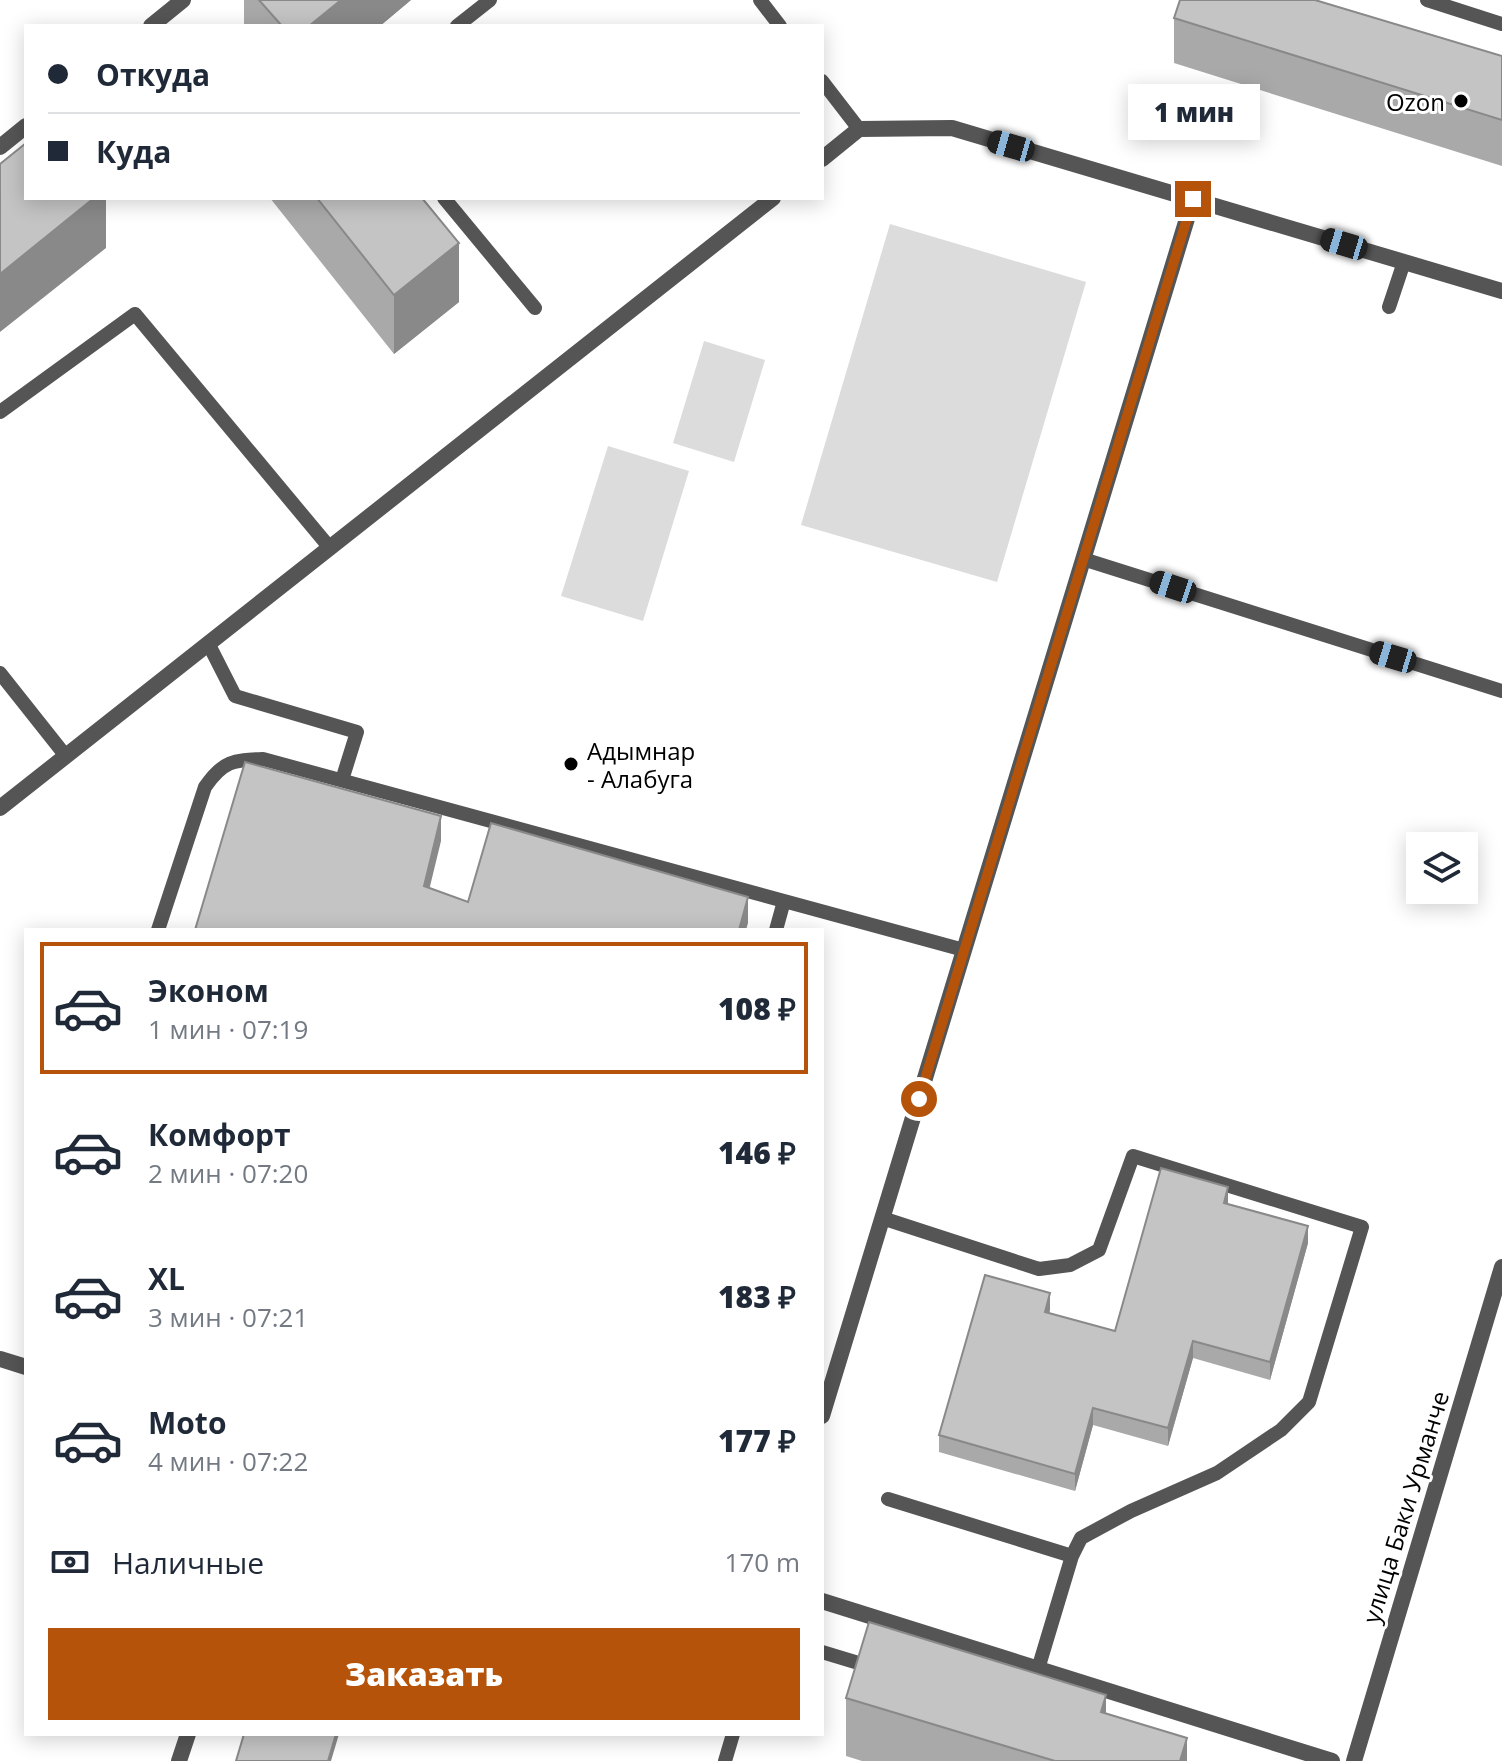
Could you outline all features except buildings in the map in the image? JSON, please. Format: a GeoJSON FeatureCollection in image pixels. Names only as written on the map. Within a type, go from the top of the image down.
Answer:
{"type":"FeatureCollection","features":[{"type":"Feature","properties":{"kind":"street"},"geometry":{"type":"LineString","coordinates":[[153,24],[183,0]]}},
{"type":"Feature","properties":{"kind":"street"},"geometry":{"type":"LineString","coordinates":[[0,147],[24,128]]}},
{"type":"Feature","properties":{"kind":"street"},"geometry":{"type":"LineString","coordinates":[[824,157],[859,129],[952,128],[1502,291]]}},
{"type":"Feature","properties":{"kind":"street"},"geometry":{"type":"LineString","coordinates":[[824,1409],[1193,199]]}},
{"type":"Feature","properties":{"kind":"street"},"geometry":{"type":"LineString","coordinates":[[0,808],[770,200]]}},
{"type":"Feature","properties":{"kind":"street","name":"улица Баки Урманче"},"geometry":{"type":"LineString","coordinates":[[1354,1761],[1502,1267]]}},
{"type":"Feature","properties":{"kind":"street"},"geometry":{"type":"LineString","coordinates":[[0,1359],[24,1366]]}},
{"type":"Feature","properties":{"kind":"street"},"geometry":{"type":"LineString","coordinates":[[824,1602],[1332,1761]]}},
{"type":"Feature","properties":{"kind":"street"},"geometry":{"type":"LineString","coordinates":[[179,1761],[187,1736]]}},
{"type":"Feature","properties":{"kind":"lane"},"geometry":{"type":"LineString","coordinates":[[460,24],[490,0]]}},
{"type":"Feature","properties":{"kind":"lane"},"geometry":{"type":"LineString","coordinates":[[760,0],[778,24]]}},
{"type":"Feature","properties":{"kind":"lane"},"geometry":{"type":"LineString","coordinates":[[1427,0],[1502,24]]}},
{"type":"Feature","properties":{"kind":"lane"},"geometry":{"type":"LineString","coordinates":[[824,84],[859,129]]}},
{"type":"Feature","properties":{"kind":"lane"},"geometry":{"type":"LineString","coordinates":[[446,200],[535,308]]}},
{"type":"Feature","properties":{"kind":"lane"},"geometry":{"type":"LineString","coordinates":[[1389,307],[1404,262]]}},
{"type":"Feature","properties":{"kind":"lane"},"geometry":{"type":"LineString","coordinates":[[0,412],[135,314],[330,548]]}},
{"type":"Feature","properties":{"kind":"lane"},"geometry":{"type":"LineString","coordinates":[[1083,559],[1502,691]]}},
{"type":"Feature","properties":{"kind":"lane"},"geometry":{"type":"LineString","coordinates":[[208,643],[235,696],[357,732],[342,780]]}},
{"type":"Feature","properties":{"kind":"lane"},"geometry":{"type":"LineString","coordinates":[[0,673],[65,755]]}},
{"type":"Feature","properties":{"kind":"lane"},"geometry":{"type":"LineString","coordinates":[[159,928],[205,787],[217,771],[235,760],[263,759],[964,950]]}},
{"type":"Feature","properties":{"kind":"lane"},"geometry":{"type":"LineString","coordinates":[[777,928],[784,901]]}},
{"type":"Feature","properties":{"kind":"lane"},"geometry":{"type":"LineString","coordinates":[[882,1218],[1039,1269],[1070,1265],[1099,1250],[1133,1156],[1362,1227],[1309,1402],[1281,1430],[1217,1473],[1131,1511],[1081,1538],[1072,1556],[1038,1669]]}},
{"type":"Feature","properties":{"kind":"lane"},"geometry":{"type":"LineString","coordinates":[[888,1499],[1072,1556]]}},
{"type":"Feature","properties":{"kind":"lane"},"geometry":{"type":"LineString","coordinates":[[824,1653],[882,1670]]}},
{"type":"Feature","properties":{"kind":"lane"},"geometry":{"type":"LineString","coordinates":[[725,1761],[732,1736]]}},
{"type":"Feature","properties":{"kind":"shaded area"},"geometry":{"type":"Polygon","coordinates":[[[890,224],[1086,282],[997,582],[801,525],[890,224]]]}},
{"type":"Feature","properties":{"kind":"shaded area"},"geometry":{"type":"Polygon","coordinates":[[[704,341],[765,360],[734,462],[673,443],[704,341]]]}},
{"type":"Feature","properties":{"kind":"shaded area"},"geometry":{"type":"Polygon","coordinates":[[[608,446],[689,471],[643,621],[561,596],[608,446]]]}},
{"type":"Feature","properties":{"kind":"place","name":"Ozon"},"geometry":{"type":"Point","coordinates":[1461,101]}},
{"type":"Feature","properties":{"kind":"place","name":"Адымнар - Алабуга"},"geometry":{"type":"Point","coordinates":[571,764]}},
{"type":"Feature","properties":{"kind":"route"},"geometry":{"type":"LineString","coordinates":[[919,1099],[1193,199]]}}]}
